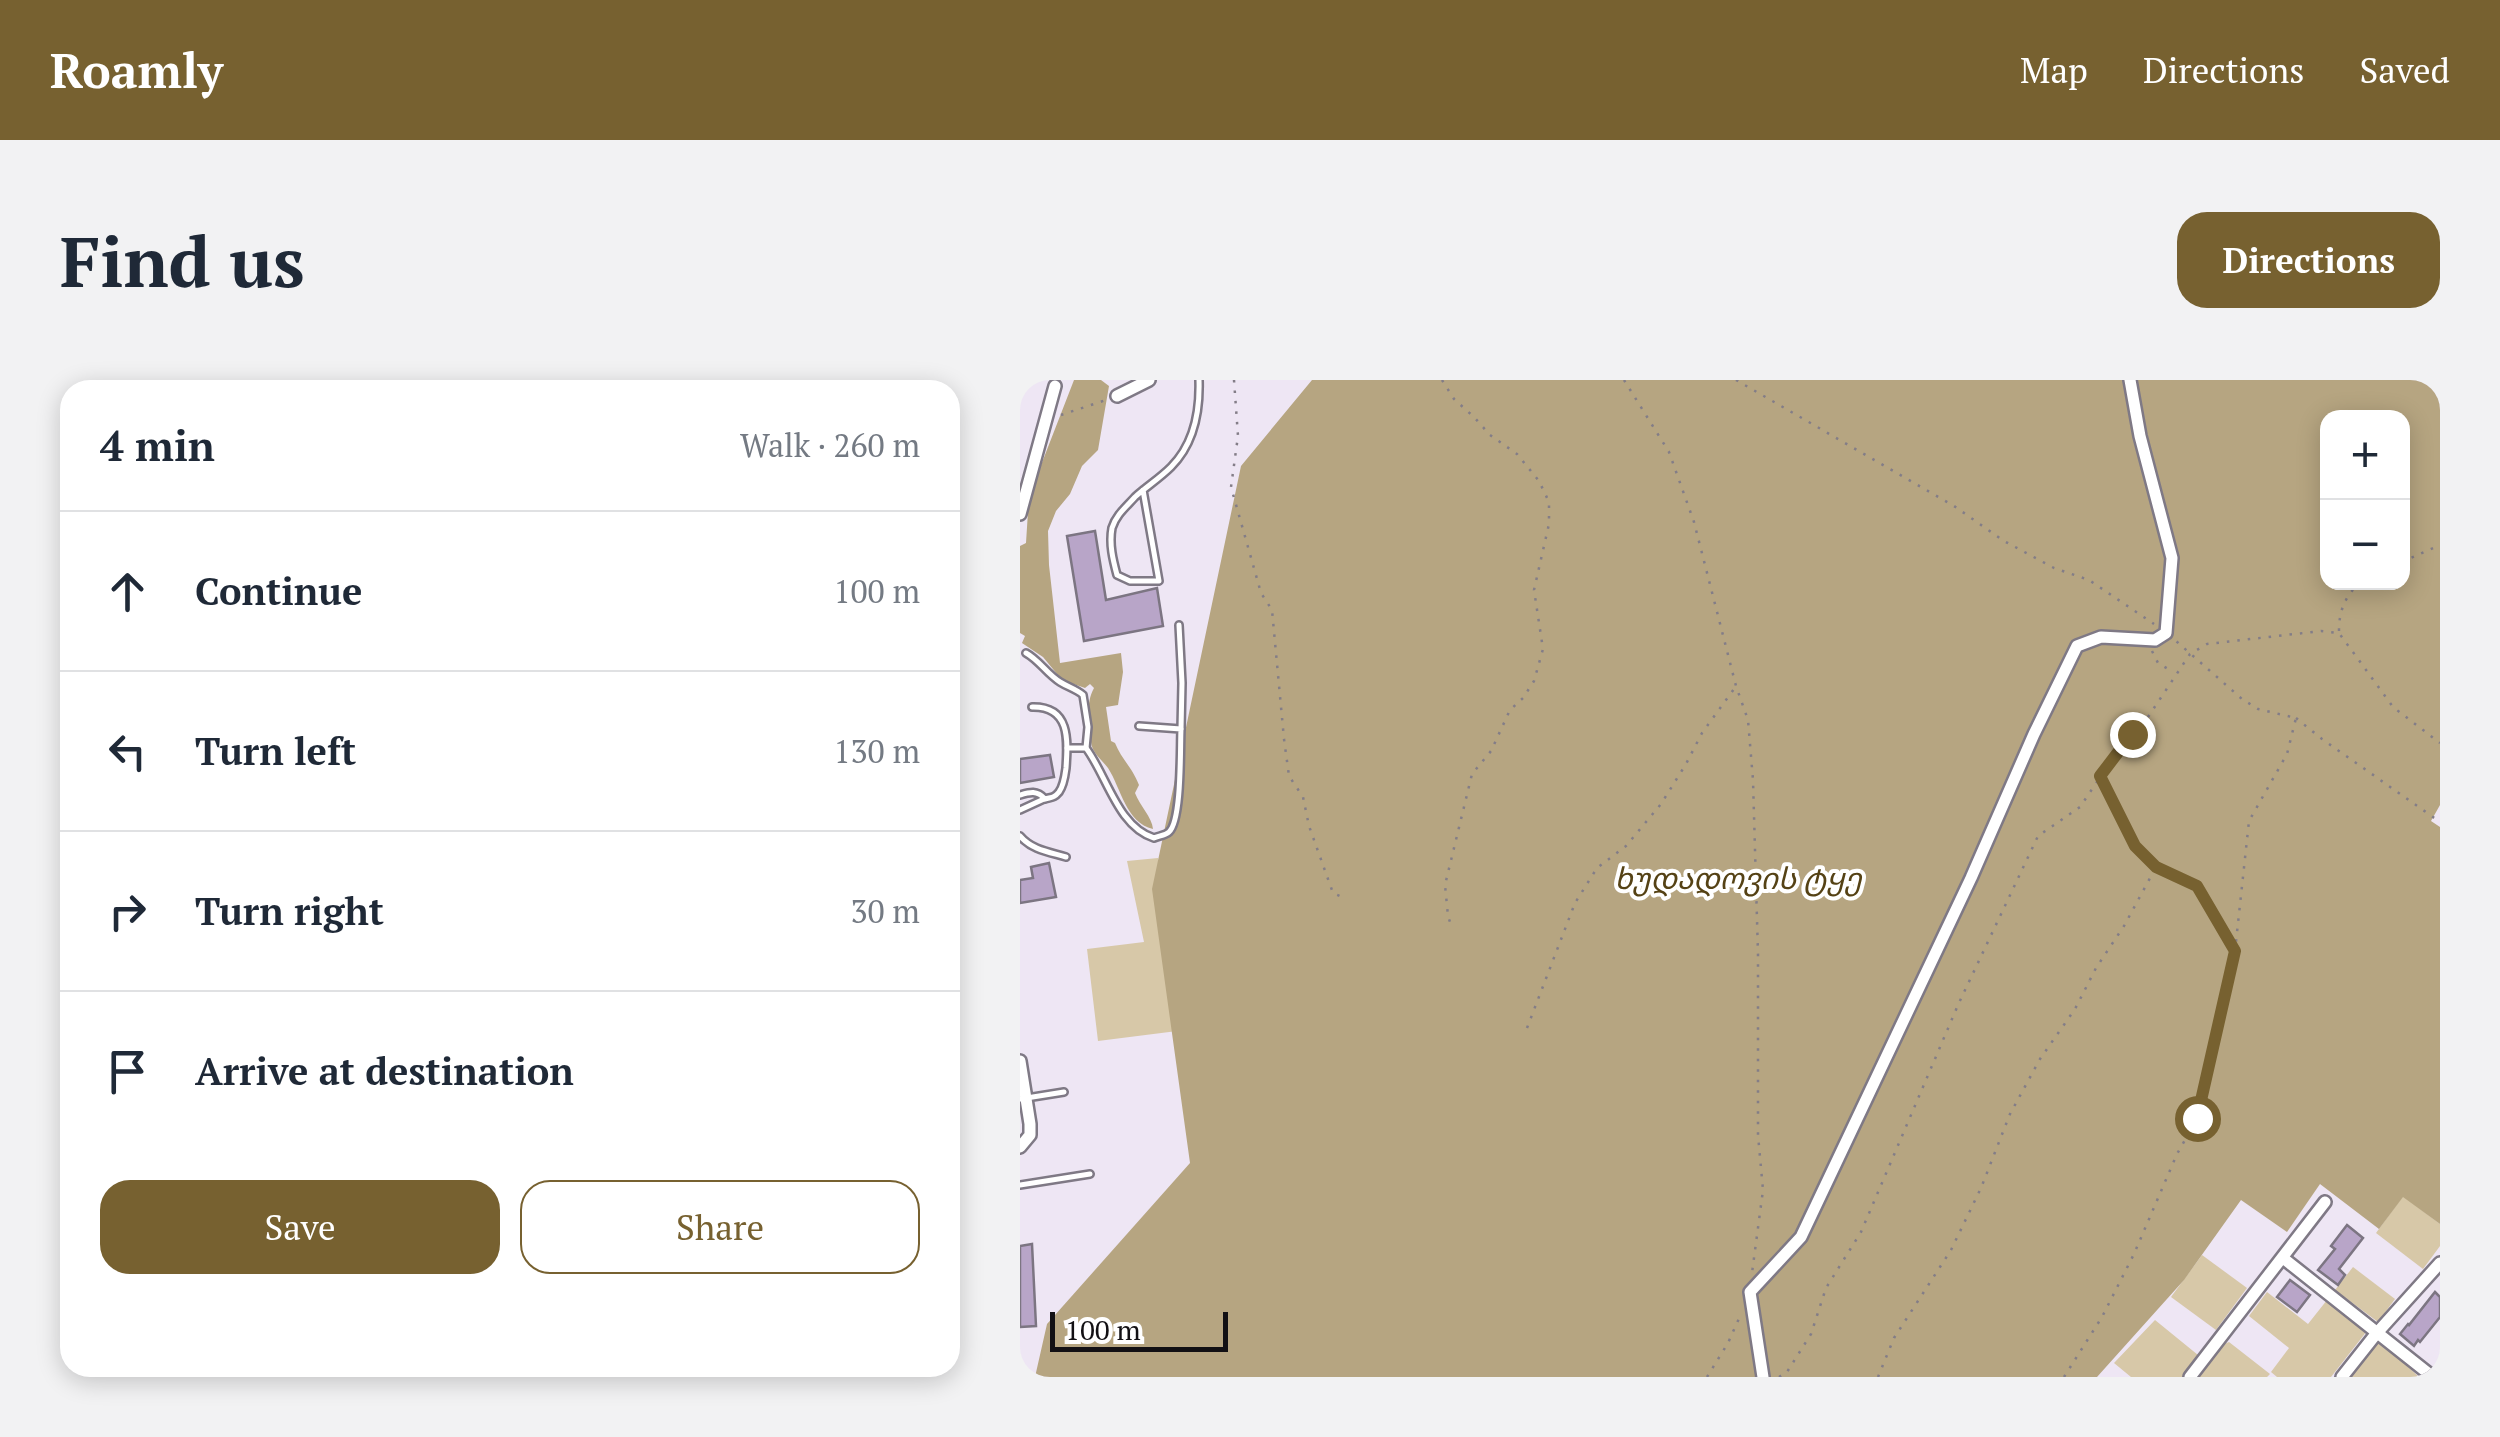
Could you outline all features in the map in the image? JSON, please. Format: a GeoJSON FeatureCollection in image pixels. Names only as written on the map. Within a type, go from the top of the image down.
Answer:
{"type":"FeatureCollection","features":[{"type":"Feature","properties":{"kind":"street"},"geometry":{"type":"LineString","coordinates":[[1116,396],[1148,380]]}},
{"type":"Feature","properties":{"kind":"street"},"geometry":{"type":"LineString","coordinates":[[1762,1377],[1750,1292],[1801,1237],[2077,646],[2101,638],[2161,636],[2172,558],[2140,436],[2130,380]]}},
{"type":"Feature","properties":{"kind":"street"},"geometry":{"type":"LineString","coordinates":[[1020,514],[1055,386]]}},
{"type":"Feature","properties":{"kind":"street"},"geometry":{"type":"LineString","coordinates":[[1020,1061],[1030,1135],[1020,1147]]}},
{"type":"Feature","properties":{"kind":"street"},"geometry":{"type":"LineString","coordinates":[[2190,1377],[2325,1202]]}},
{"type":"Feature","properties":{"kind":"street"},"geometry":{"type":"LineString","coordinates":[[2282,1258],[2432,1377]]}},
{"type":"Feature","properties":{"kind":"street"},"geometry":{"type":"LineString","coordinates":[[2342,1377],[2440,1263]]}},
{"type":"Feature","properties":{"kind":"lane"},"geometry":{"type":"LineString","coordinates":[[1143,490],[1159,581],[1122,579],[1117,575],[1112,530],[1119,514],[1143,490],[1173,465],[1186,446],[1197,421],[1199,380]]}},
{"type":"Feature","properties":{"kind":"lane"},"geometry":{"type":"LineString","coordinates":[[1026,653],[1056,680],[1080,690],[1088,728],[1086,748],[1124,813],[1135,827],[1154,838],[1167,834],[1178,811],[1182,683],[1179,625]]}},
{"type":"Feature","properties":{"kind":"lane"},"geometry":{"type":"LineString","coordinates":[[1020,810],[1054,797],[1060,790],[1068,748],[1055,712],[1044,706],[1032,707]]}},
{"type":"Feature","properties":{"kind":"lane"},"geometry":{"type":"LineString","coordinates":[[1139,726],[1181,729]]}},
{"type":"Feature","properties":{"kind":"lane"},"geometry":{"type":"LineString","coordinates":[[1068,748],[1086,748]]}},
{"type":"Feature","properties":{"kind":"lane"},"geometry":{"type":"LineString","coordinates":[[1020,795],[1030,792],[1045,799]]}},
{"type":"Feature","properties":{"kind":"lane"},"geometry":{"type":"LineString","coordinates":[[1020,836],[1027,844],[1066,858]]}},
{"type":"Feature","properties":{"kind":"lane"},"geometry":{"type":"LineString","coordinates":[[1023,1099],[1064,1092]]}},
{"type":"Feature","properties":{"kind":"lane"},"geometry":{"type":"LineString","coordinates":[[1020,1186],[1090,1174]]}},
{"type":"Feature","properties":{"kind":"path"},"geometry":{"type":"LineString","coordinates":[[1234,380],[1238,436],[1231,487],[1262,593],[1272,610],[1290,776],[1303,796],[1309,826],[1333,893],[1340,896]]}},
{"type":"Feature","properties":{"kind":"path"},"geometry":{"type":"LineString","coordinates":[[1442,380],[1454,399],[1490,435],[1517,454],[1539,480],[1548,502],[1548,524],[1534,590],[1543,649],[1534,682],[1510,710],[1491,751],[1472,774],[1468,786],[1445,885],[1452,928]]}},
{"type":"Feature","properties":{"kind":"path"},"geometry":{"type":"LineString","coordinates":[[1624,380],[1668,452],[1694,522],[1748,720],[1753,780],[1758,1135],[1763,1190],[1750,1292],[1728,1343],[1707,1377]]}},
{"type":"Feature","properties":{"kind":"path"},"geometry":{"type":"LineString","coordinates":[[1736,380],[1954,506],[2004,541],[2054,568],[2089,580],[2190,654],[2242,699],[2258,709],[2296,718],[2440,822]]}},
{"type":"Feature","properties":{"kind":"path"},"geometry":{"type":"LineString","coordinates":[[1052,418],[1116,396]]}},
{"type":"Feature","properties":{"kind":"path"},"geometry":{"type":"LineString","coordinates":[[2410,558],[2440,545]]}},
{"type":"Feature","properties":{"kind":"path"},"geometry":{"type":"LineString","coordinates":[[2352,590],[2345,597],[2338,633],[2393,706],[2440,743]]}},
{"type":"Feature","properties":{"kind":"path"},"geometry":{"type":"LineString","coordinates":[[1779,1377],[1787,1372],[1811,1334],[1826,1288],[1861,1232],[1958,1004],[2038,836],[2080,808],[2190,654],[2207,644],[2321,631],[2338,633]]}},
{"type":"Feature","properties":{"kind":"path"},"geometry":{"type":"LineString","coordinates":[[2161,636],[2151,648],[2158,663],[2176,674]]}},
{"type":"Feature","properties":{"kind":"path"},"geometry":{"type":"LineString","coordinates":[[1526,1028],[1574,903],[1597,868],[1626,846],[1661,804],[1702,733],[1736,686]]}},
{"type":"Feature","properties":{"kind":"path"},"geometry":{"type":"LineString","coordinates":[[2064,1377],[2102,1317],[2197,1118],[2235,951],[2249,821],[2287,754],[2296,718]]}},
{"type":"Feature","properties":{"kind":"path"},"geometry":{"type":"LineString","coordinates":[[2100,776],[2135,846],[2156,867],[2197,886],[2235,951]]}},
{"type":"Feature","properties":{"kind":"path"},"geometry":{"type":"LineString","coordinates":[[1878,1377],[1894,1338],[1951,1250],[1982,1188],[2010,1114],[2156,867]]}},
{"type":"Feature","properties":{"kind":"shaded area"},"geometry":{"type":"Polygon","coordinates":[[[1158,858],[1193,1029],[1098,1041],[1087,949],[1144,942],[1127,861],[1158,858]]]}},
{"type":"Feature","properties":{"kind":"shaded area"},"geometry":{"type":"Polygon","coordinates":[[[2403,1196],[2440,1224],[2440,1246],[2423,1269],[2376,1233],[2403,1196]]]}},
{"type":"Feature","properties":{"kind":"shaded area"},"geometry":{"type":"Polygon","coordinates":[[[2202,1255],[2247,1288],[2216,1330],[2171,1297],[2202,1255]]]}},
{"type":"Feature","properties":{"kind":"shaded area"},"geometry":{"type":"Polygon","coordinates":[[[2353,1267],[2395,1299],[2378,1322],[2335,1290],[2353,1267]]]}},
{"type":"Feature","properties":{"kind":"shaded area"},"geometry":{"type":"Polygon","coordinates":[[[2267,1292],[2308,1324],[2327,1300],[2367,1331],[2331,1377],[2277,1377],[2271,1372],[2289,1348],[2249,1316],[2267,1292]]]}},
{"type":"Feature","properties":{"kind":"shaded area"},"geometry":{"type":"Polygon","coordinates":[[[2155,1320],[2198,1355],[2229,1342],[2270,1374],[2131,1377],[2114,1363],[2155,1320]]]}},
{"type":"Feature","properties":{"kind":"shaded area"},"geometry":{"type":"Polygon","coordinates":[[[2378,1339],[2419,1377],[2349,1377],[2378,1339]]]}},
{"type":"Feature","properties":{"kind":"green space"},"geometry":{"type":"Polygon","coordinates":[[[1074,380],[1101,380],[1109,386],[1098,450],[1082,466],[1048,531],[1060,663],[1121,653],[1123,672],[1118,705],[1106,707],[1111,741],[1139,785],[1135,793],[1153,829],[1136,820],[1108,768],[1093,750],[1088,715],[1094,688],[1062,680],[1043,657],[1022,643],[1025,636],[1020,633],[1020,546],[1026,543],[1029,496],[1074,380]]]}},
{"type":"Feature","properties":{"kind":"green space","name":"ხუდადოვის ტყე"},"geometry":{"type":"Polygon","coordinates":[[[1312,380],[2440,380],[2440,805],[2431,821],[2440,827],[2440,1224],[2403,1197],[2379,1229],[2320,1184],[2287,1232],[2241,1200],[2184,1280],[2097,1377],[1035,1377],[1047,1324],[1190,1163],[1152,889],[1241,466],[1312,380]]]}},
{"type":"Feature","properties":{"kind":"building"},"geometry":{"type":"Polygon","coordinates":[[[1095,531],[1106,600],[1157,588],[1163,626],[1084,641],[1067,536],[1095,531]]]}},
{"type":"Feature","properties":{"kind":"building"},"geometry":{"type":"Polygon","coordinates":[[[1050,755],[1054,777],[1020,783],[1020,759],[1050,755]]]}},
{"type":"Feature","properties":{"kind":"building"},"geometry":{"type":"Polygon","coordinates":[[[1049,863],[1056,897],[1020,903],[1020,880],[1033,878],[1031,867],[1049,863]]]}},
{"type":"Feature","properties":{"kind":"building"},"geometry":{"type":"Polygon","coordinates":[[[2347,1225],[2363,1238],[2339,1269],[2345,1275],[2338,1285],[2318,1270],[2347,1225]]]}},
{"type":"Feature","properties":{"kind":"building"},"geometry":{"type":"Polygon","coordinates":[[[1032,1244],[1036,1326],[1020,1327],[1020,1246],[1032,1244]]]}},
{"type":"Feature","properties":{"kind":"building"},"geometry":{"type":"Polygon","coordinates":[[[2290,1280],[2310,1295],[2297,1312],[2277,1297],[2290,1280]]]}},
{"type":"Feature","properties":{"kind":"building"},"geometry":{"type":"Polygon","coordinates":[[[2435,1292],[2440,1297],[2440,1317],[2414,1346],[2400,1334],[2435,1292]]]}},
{"type":"Feature","properties":{"kind":"route"},"geometry":{"type":"LineString","coordinates":[[2132,734],[2100,776],[2135,846],[2156,867],[2197,886],[2235,951],[2197,1118]]}}]}
